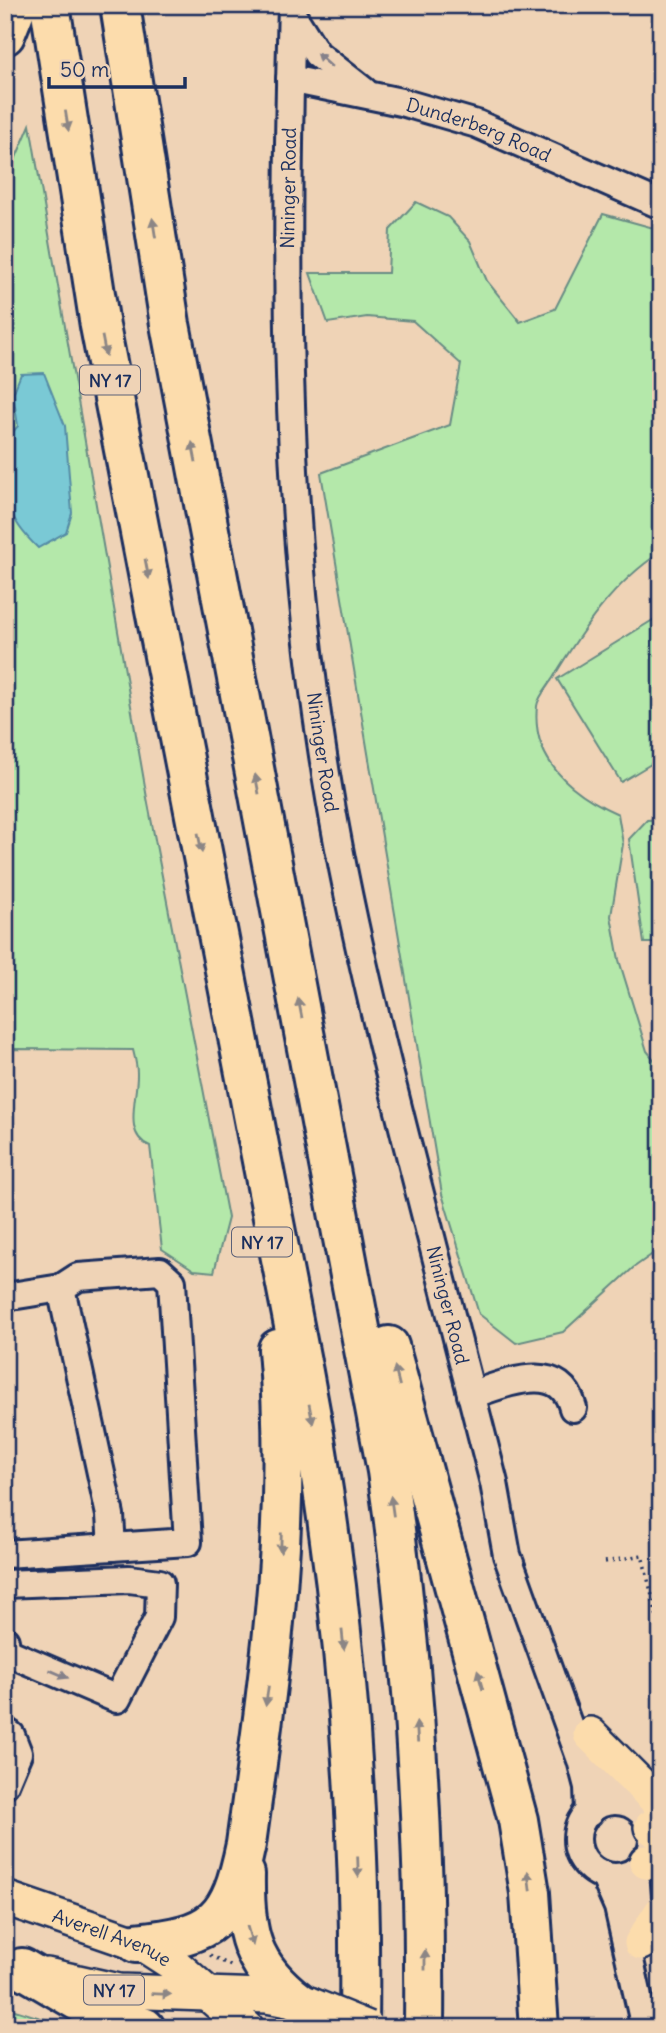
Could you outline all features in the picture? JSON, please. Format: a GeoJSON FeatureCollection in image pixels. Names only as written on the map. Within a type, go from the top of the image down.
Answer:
{"type":"FeatureCollection","features":[{"type":"Feature","properties":{"kind":"highway"},"geometry":{"type":"LineString","coordinates":[[5,35],[16,5]]}},
{"type":"Feature","properties":{"kind":"highway","name":"NY 17"},"geometry":{"type":"LineString","coordinates":[[50,5],[100,326],[233,1011],[252,1188],[276,1331],[283,1432],[278,1599],[246,1844],[234,1894],[214,1921],[186,1935],[136,1942]]}},
{"type":"Feature","properties":{"kind":"highway"},"geometry":{"type":"LineString","coordinates":[[120,5],[170,324],[376,1405],[404,1598],[417,1730],[422,1832],[424,2028]]}},
{"type":"Feature","properties":{"kind":"highway"},"geometry":{"type":"LineString","coordinates":[[233,1011],[313,1420],[334,1563],[354,1768],[359,1903],[359,2028]]}},
{"type":"Feature","properties":{"kind":"highway"},"geometry":{"type":"LineString","coordinates":[[313,1075],[351,1191],[414,1443],[514,1802],[528,1871],[539,2028]]}},
{"type":"Feature","properties":{"kind":"highway"},"geometry":{"type":"LineString","coordinates":[[246,1844],[245,1921],[251,1942],[272,1978],[304,2003]]}},
{"type":"Feature","properties":{"kind":"highway"},"geometry":{"type":"LineString","coordinates":[[525,2028],[534,1949]]}},
{"type":"Feature","properties":{"kind":"highway"},"geometry":{"type":"LineString","coordinates":[[14,1965],[92,2009],[145,2028]]}},
{"type":"Feature","properties":{"kind":"main road"},"geometry":{"type":"LineString","coordinates":[[590,1734],[652,1844]]}},
{"type":"Feature","properties":{"kind":"main road","name":"Averell Avenue"},"geometry":{"type":"LineString","coordinates":[[5,1898],[136,1942],[175,1965],[247,2028]]}},
{"type":"Feature","properties":{"kind":"main road"},"geometry":{"type":"LineString","coordinates":[[641,1943],[661,1912]]}},
{"type":"Feature","properties":{"kind":"main road","name":"Averell Avenue"},"geometry":{"type":"LineString","coordinates":[[14,1965],[119,1991],[267,1996],[304,2003],[368,2028]]}},
{"type":"Feature","properties":{"kind":"street","name":"Nininger Road"},"geometry":{"type":"LineString","coordinates":[[292,9],[289,388],[301,569],[319,731],[355,928],[494,1483],[507,1555],[584,1769],[589,1813]]}},
{"type":"Feature","properties":{"kind":"street"},"geometry":{"type":"LineString","coordinates":[[292,9],[317,54],[368,94]]}},
{"type":"Feature","properties":{"kind":"street","name":"Dunderberg Road"},"geometry":{"type":"LineString","coordinates":[[290,79],[368,94],[477,124],[661,205]]}},
{"type":"Feature","properties":{"kind":"street"},"geometry":{"type":"LineString","coordinates":[[5,1297],[61,1287],[78,1277],[160,1271],[172,1282],[188,1542],[5,1554]]}},
{"type":"Feature","properties":{"kind":"street"},"geometry":{"type":"LineString","coordinates":[[61,1287],[110,1514],[112,1547]]}},
{"type":"Feature","properties":{"kind":"street"},"geometry":{"type":"LineString","coordinates":[[471,1395],[529,1378],[544,1377],[563,1388],[572,1408]]}},
{"type":"Feature","properties":{"kind":"street","name":"Nininger Road"},"geometry":{"type":"LineString","coordinates":[[494,1483],[523,1551],[608,1780],[626,1801],[644,1814],[652,1844]]}},
{"type":"Feature","properties":{"kind":"street"},"geometry":{"type":"LineString","coordinates":[[5,1641],[7,1652],[117,1699],[159,1617],[160,1544]]}},
{"type":"Feature","properties":{"kind":"street"},"geometry":{"type":"LineString","coordinates":[[5,1584],[129,1579],[160,1583]]}},
{"type":"Feature","properties":{"kind":"street"},"geometry":{"type":"LineString","coordinates":[[5,1600],[119,1592],[129,1579]]}},
{"type":"Feature","properties":{"kind":"street"},"geometry":{"type":"LineString","coordinates":[[5,1731],[11,1735],[19,1753],[5,1784]]}},
{"type":"Feature","properties":{"kind":"street"},"geometry":{"type":"LineString","coordinates":[[626,1801],[609,1802],[589,1813],[578,1833],[579,1851],[587,1864],[604,1875],[620,1876],[652,1844]]}},
{"type":"Feature","properties":{"kind":"street"},"geometry":{"type":"LineString","coordinates":[[646,2028],[641,1943],[652,1844]]}},
{"type":"Feature","properties":{"kind":"street"},"geometry":{"type":"LineString","coordinates":[[604,1875],[618,1907],[646,2028]]}},
{"type":"Feature","properties":{"kind":"path"},"geometry":{"type":"LineString","coordinates":[[606,1562],[642,1555],[661,1633]]}},
{"type":"Feature","properties":{"kind":"path"},"geometry":{"type":"LineString","coordinates":[[207,1954],[240,1971]]}},
{"type":"Feature","properties":{"kind":"green space"},"geometry":{"type":"Polygon","coordinates":[[[30,125],[147,798],[228,1218],[214,1272],[194,1270],[162,1249],[150,1146],[141,1141],[134,1124],[137,1073],[133,1050],[15,1049],[5,1055],[5,183],[30,125]]]}},
{"type":"Feature","properties":{"kind":"green space"},"geometry":{"type":"Polygon","coordinates":[[[416,202],[448,217],[470,241],[487,281],[520,322],[555,309],[603,214],[661,230],[661,552],[628,578],[587,625],[539,699],[537,726],[548,760],[558,774],[586,797],[618,814],[623,844],[611,916],[619,960],[647,1051],[661,1068],[661,1248],[633,1268],[563,1332],[516,1343],[479,1314],[442,1194],[321,473],[450,425],[461,364],[413,321],[367,317],[328,323],[310,273],[388,273],[390,230],[416,202]]]}},
{"type":"Feature","properties":{"kind":"green space"},"geometry":{"type":"Polygon","coordinates":[[[661,615],[661,758],[621,782],[557,679],[661,615]]]}},
{"type":"Feature","properties":{"kind":"green space"},"geometry":{"type":"Polygon","coordinates":[[[661,819],[661,943],[644,943],[629,839],[647,820],[661,819]]]}},
{"type":"Feature","properties":{"kind":"green space"},"geometry":{"type":"Polygon","coordinates":[[[5,2007],[73,2028],[5,2028],[5,2007]]]}},
{"type":"Feature","properties":{"kind":"water"},"geometry":{"type":"Polygon","coordinates":[[[44,373],[65,426],[72,513],[66,532],[38,548],[17,523],[7,500],[5,441],[18,426],[13,394],[21,374],[44,373]]]}}]}
